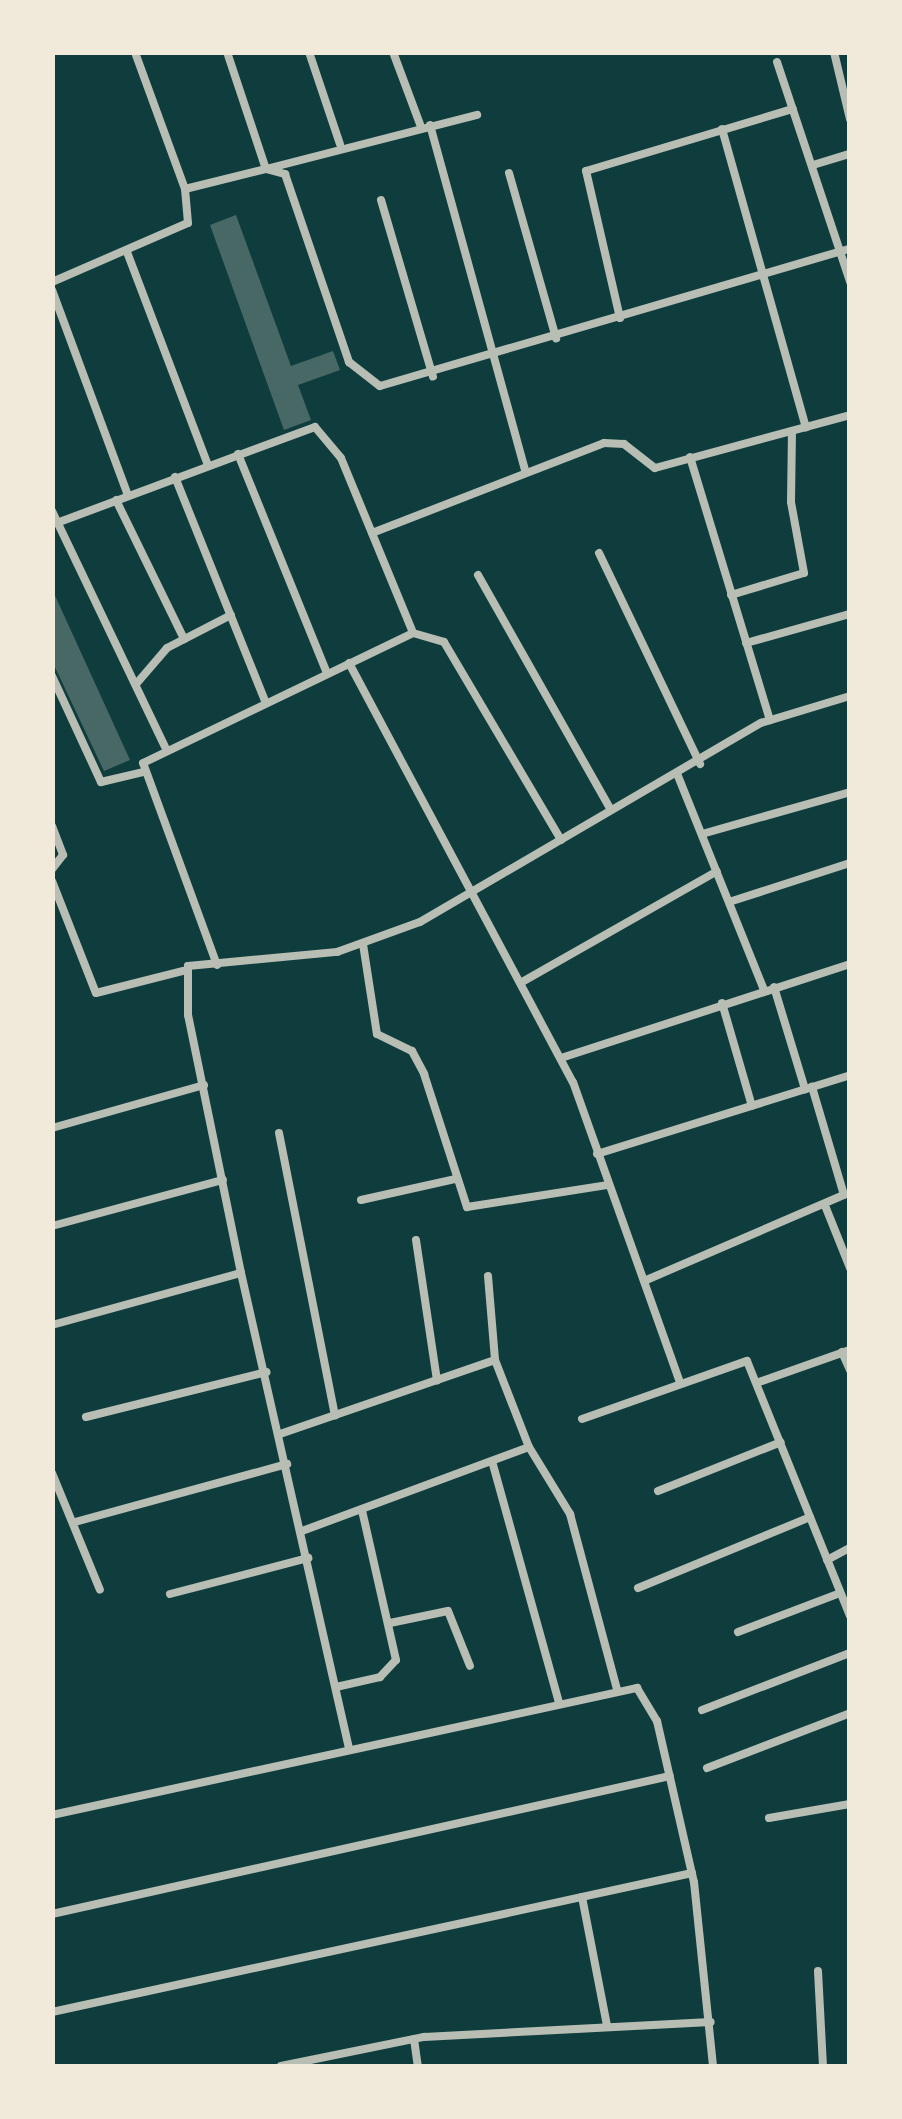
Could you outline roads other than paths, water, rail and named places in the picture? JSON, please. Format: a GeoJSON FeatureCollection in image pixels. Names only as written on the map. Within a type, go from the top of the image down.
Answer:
{"type":"FeatureCollection","features":[{"type":"Feature","properties":{"kind":"street"},"geometry":{"type":"LineString","coordinates":[[52,282],[188,224],[185,189],[134,52]]}},
{"type":"Feature","properties":{"kind":"street"},"geometry":{"type":"LineString","coordinates":[[227,52],[266,169],[293,186],[356,375],[380,386],[433,377],[845,251]]}},
{"type":"Feature","properties":{"kind":"street"},"geometry":{"type":"LineString","coordinates":[[308,52],[340,144]]}},
{"type":"Feature","properties":{"kind":"street"},"geometry":{"type":"LineString","coordinates":[[393,52],[426,126],[526,472]]}},
{"type":"Feature","properties":{"kind":"street"},"geometry":{"type":"LineString","coordinates":[[834,52],[850,119]]}},
{"type":"Feature","properties":{"kind":"street"},"geometry":{"type":"LineString","coordinates":[[777,62],[845,251],[850,282]]}},
{"type":"Feature","properties":{"kind":"street"},"geometry":{"type":"LineString","coordinates":[[620,318],[586,171],[793,108]]}},
{"type":"Feature","properties":{"kind":"street"},"geometry":{"type":"LineString","coordinates":[[185,189],[266,169],[340,144],[478,115]]}},
{"type":"Feature","properties":{"kind":"street"},"geometry":{"type":"LineString","coordinates":[[722,129],[806,427]]}},
{"type":"Feature","properties":{"kind":"street"},"geometry":{"type":"LineString","coordinates":[[813,165],[850,154]]}},
{"type":"Feature","properties":{"kind":"street"},"geometry":{"type":"LineString","coordinates":[[509,172],[556,338]]}},
{"type":"Feature","properties":{"kind":"street"},"geometry":{"type":"LineString","coordinates":[[381,200],[433,377]]}},
{"type":"Feature","properties":{"kind":"street"},"geometry":{"type":"LineString","coordinates":[[127,252],[208,465]]}},
{"type":"Feature","properties":{"kind":"street"},"geometry":{"type":"LineString","coordinates":[[52,290],[128,496]]}},
{"type":"Feature","properties":{"kind":"street"},"geometry":{"type":"LineString","coordinates":[[372,533],[616,440],[645,468],[850,415]]}},
{"type":"Feature","properties":{"kind":"street"},"geometry":{"type":"LineString","coordinates":[[62,521],[302,430],[325,433],[413,633]]}},
{"type":"Feature","properties":{"kind":"street"},"geometry":{"type":"LineString","coordinates":[[731,595],[804,572],[791,502],[792,431]]}},
{"type":"Feature","properties":{"kind":"street"},"geometry":{"type":"LineString","coordinates":[[238,454],[327,673]]}},
{"type":"Feature","properties":{"kind":"street"},"geometry":{"type":"LineString","coordinates":[[690,457],[770,720]]}},
{"type":"Feature","properties":{"kind":"street"},"geometry":{"type":"LineString","coordinates":[[175,477],[266,700]]}},
{"type":"Feature","properties":{"kind":"street"},"geometry":{"type":"LineString","coordinates":[[116,500],[184,639]]}},
{"type":"Feature","properties":{"kind":"street"},"geometry":{"type":"LineString","coordinates":[[52,511],[62,521],[165,747]]}},
{"type":"Feature","properties":{"kind":"street"},"geometry":{"type":"LineString","coordinates":[[599,552],[700,764]]}},
{"type":"Feature","properties":{"kind":"street"},"geometry":{"type":"LineString","coordinates":[[478,574],[611,810]]}},
{"type":"Feature","properties":{"kind":"street"},"geometry":{"type":"LineString","coordinates":[[746,643],[850,614]]}},
{"type":"Feature","properties":{"kind":"street"},"geometry":{"type":"LineString","coordinates":[[137,683],[184,639],[231,615]]}},
{"type":"Feature","properties":{"kind":"street"},"geometry":{"type":"LineString","coordinates":[[52,676],[101,782],[143,772],[165,747],[413,633],[444,642],[561,840]]}},
{"type":"Feature","properties":{"kind":"street"},"geometry":{"type":"LineString","coordinates":[[350,663],[561,1058],[680,1382]]}},
{"type":"Feature","properties":{"kind":"street"},"geometry":{"type":"LineString","coordinates":[[52,881],[96,993],[183,971],[363,944],[470,892],[611,810],[700,764],[770,720],[850,696]]}},
{"type":"Feature","properties":{"kind":"street"},"geometry":{"type":"LineString","coordinates":[[143,772],[218,965]]}},
{"type":"Feature","properties":{"kind":"street"},"geometry":{"type":"LineString","coordinates":[[644,1281],[826,1208],[848,1186],[678,776]]}},
{"type":"Feature","properties":{"kind":"street"},"geometry":{"type":"LineString","coordinates":[[702,834],[850,792]]}},
{"type":"Feature","properties":{"kind":"street"},"geometry":{"type":"LineString","coordinates":[[52,826],[63,855],[52,869]]}},
{"type":"Feature","properties":{"kind":"street"},"geometry":{"type":"LineString","coordinates":[[729,902],[850,863]]}},
{"type":"Feature","properties":{"kind":"street"},"geometry":{"type":"LineString","coordinates":[[522,982],[717,871]]}},
{"type":"Feature","properties":{"kind":"street"},"geometry":{"type":"LineString","coordinates":[[363,944],[377,1034],[412,1051],[456,1180],[474,1208],[608,1184]]}},
{"type":"Feature","properties":{"kind":"street"},"geometry":{"type":"LineString","coordinates":[[561,1058],[850,964]]}},
{"type":"Feature","properties":{"kind":"street"},"geometry":{"type":"LineString","coordinates":[[183,971],[241,1273],[349,1749]]}},
{"type":"Feature","properties":{"kind":"street"},"geometry":{"type":"LineString","coordinates":[[722,1003],[752,1106]]}},
{"type":"Feature","properties":{"kind":"street"},"geometry":{"type":"LineString","coordinates":[[597,1154],[850,1075]]}},
{"type":"Feature","properties":{"kind":"street"},"geometry":{"type":"LineString","coordinates":[[52,1128],[204,1085]]}},
{"type":"Feature","properties":{"kind":"street"},"geometry":{"type":"LineString","coordinates":[[279,1133],[335,1415]]}},
{"type":"Feature","properties":{"kind":"street"},"geometry":{"type":"LineString","coordinates":[[52,1226],[223,1180]]}},
{"type":"Feature","properties":{"kind":"street"},"geometry":{"type":"LineString","coordinates":[[361,1200],[456,1180]]}},
{"type":"Feature","properties":{"kind":"street"},"geometry":{"type":"LineString","coordinates":[[826,1208],[850,1268]]}},
{"type":"Feature","properties":{"kind":"street"},"geometry":{"type":"LineString","coordinates":[[416,1240],[437,1380]]}},
{"type":"Feature","properties":{"kind":"street"},"geometry":{"type":"LineString","coordinates":[[52,1325],[241,1273]]}},
{"type":"Feature","properties":{"kind":"street"},"geometry":{"type":"LineString","coordinates":[[488,1276],[495,1360],[529,1447],[570,1514],[618,1690]]}},
{"type":"Feature","properties":{"kind":"street"},"geometry":{"type":"LineString","coordinates":[[760,1382],[846,1351],[850,1370]]}},
{"type":"Feature","properties":{"kind":"street"},"geometry":{"type":"LineString","coordinates":[[280,1434],[495,1360]]}},
{"type":"Feature","properties":{"kind":"street"},"geometry":{"type":"LineString","coordinates":[[582,1418],[747,1360],[760,1382],[850,1616]]}},
{"type":"Feature","properties":{"kind":"street"},"geometry":{"type":"LineString","coordinates":[[86,1417],[266,1372]]}},
{"type":"Feature","properties":{"kind":"street"},"geometry":{"type":"LineString","coordinates":[[658,1492],[781,1442]]}},
{"type":"Feature","properties":{"kind":"street"},"geometry":{"type":"LineString","coordinates":[[302,1531],[529,1447]]}},
{"type":"Feature","properties":{"kind":"street"},"geometry":{"type":"LineString","coordinates":[[492,1461],[558,1703]]}},
{"type":"Feature","properties":{"kind":"street"},"geometry":{"type":"LineString","coordinates":[[75,1522],[287,1464]]}},
{"type":"Feature","properties":{"kind":"street"},"geometry":{"type":"LineString","coordinates":[[52,1473],[100,1590]]}},
{"type":"Feature","properties":{"kind":"street"},"geometry":{"type":"LineString","coordinates":[[336,1687],[390,1672],[390,1624],[362,1510]]}},
{"type":"Feature","properties":{"kind":"street"},"geometry":{"type":"LineString","coordinates":[[638,1588],[810,1517]]}},
{"type":"Feature","properties":{"kind":"street"},"geometry":{"type":"LineString","coordinates":[[827,1560],[850,1548]]}},
{"type":"Feature","properties":{"kind":"street"},"geometry":{"type":"LineString","coordinates":[[170,1594],[308,1558]]}},
{"type":"Feature","properties":{"kind":"street"},"geometry":{"type":"LineString","coordinates":[[738,1632],[840,1593]]}},
{"type":"Feature","properties":{"kind":"street"},"geometry":{"type":"LineString","coordinates":[[390,1624],[448,1610],[470,1666]]}},
{"type":"Feature","properties":{"kind":"street"},"geometry":{"type":"LineString","coordinates":[[702,1710],[850,1653]]}},
{"type":"Feature","properties":{"kind":"street"},"geometry":{"type":"LineString","coordinates":[[52,1815],[618,1690],[646,1693],[692,1873],[713,2066]]}},
{"type":"Feature","properties":{"kind":"street"},"geometry":{"type":"LineString","coordinates":[[707,1768],[850,1713]]}},
{"type":"Feature","properties":{"kind":"street"},"geometry":{"type":"LineString","coordinates":[[52,1914],[670,1776]]}},
{"type":"Feature","properties":{"kind":"street"},"geometry":{"type":"LineString","coordinates":[[769,1818],[850,1804]]}},
{"type":"Feature","properties":{"kind":"street"},"geometry":{"type":"LineString","coordinates":[[52,2012],[692,1873]]}},
{"type":"Feature","properties":{"kind":"street"},"geometry":{"type":"LineString","coordinates":[[582,1898],[607,2026]]}},
{"type":"Feature","properties":{"kind":"street"},"geometry":{"type":"LineString","coordinates":[[818,1971],[823,2066]]}},
{"type":"Feature","properties":{"kind":"street"},"geometry":{"type":"LineString","coordinates":[[281,2066],[414,2039],[711,2022]]}},
{"type":"Feature","properties":{"kind":"street"},"geometry":{"type":"LineString","coordinates":[[414,2039],[418,2066]]}}]}
